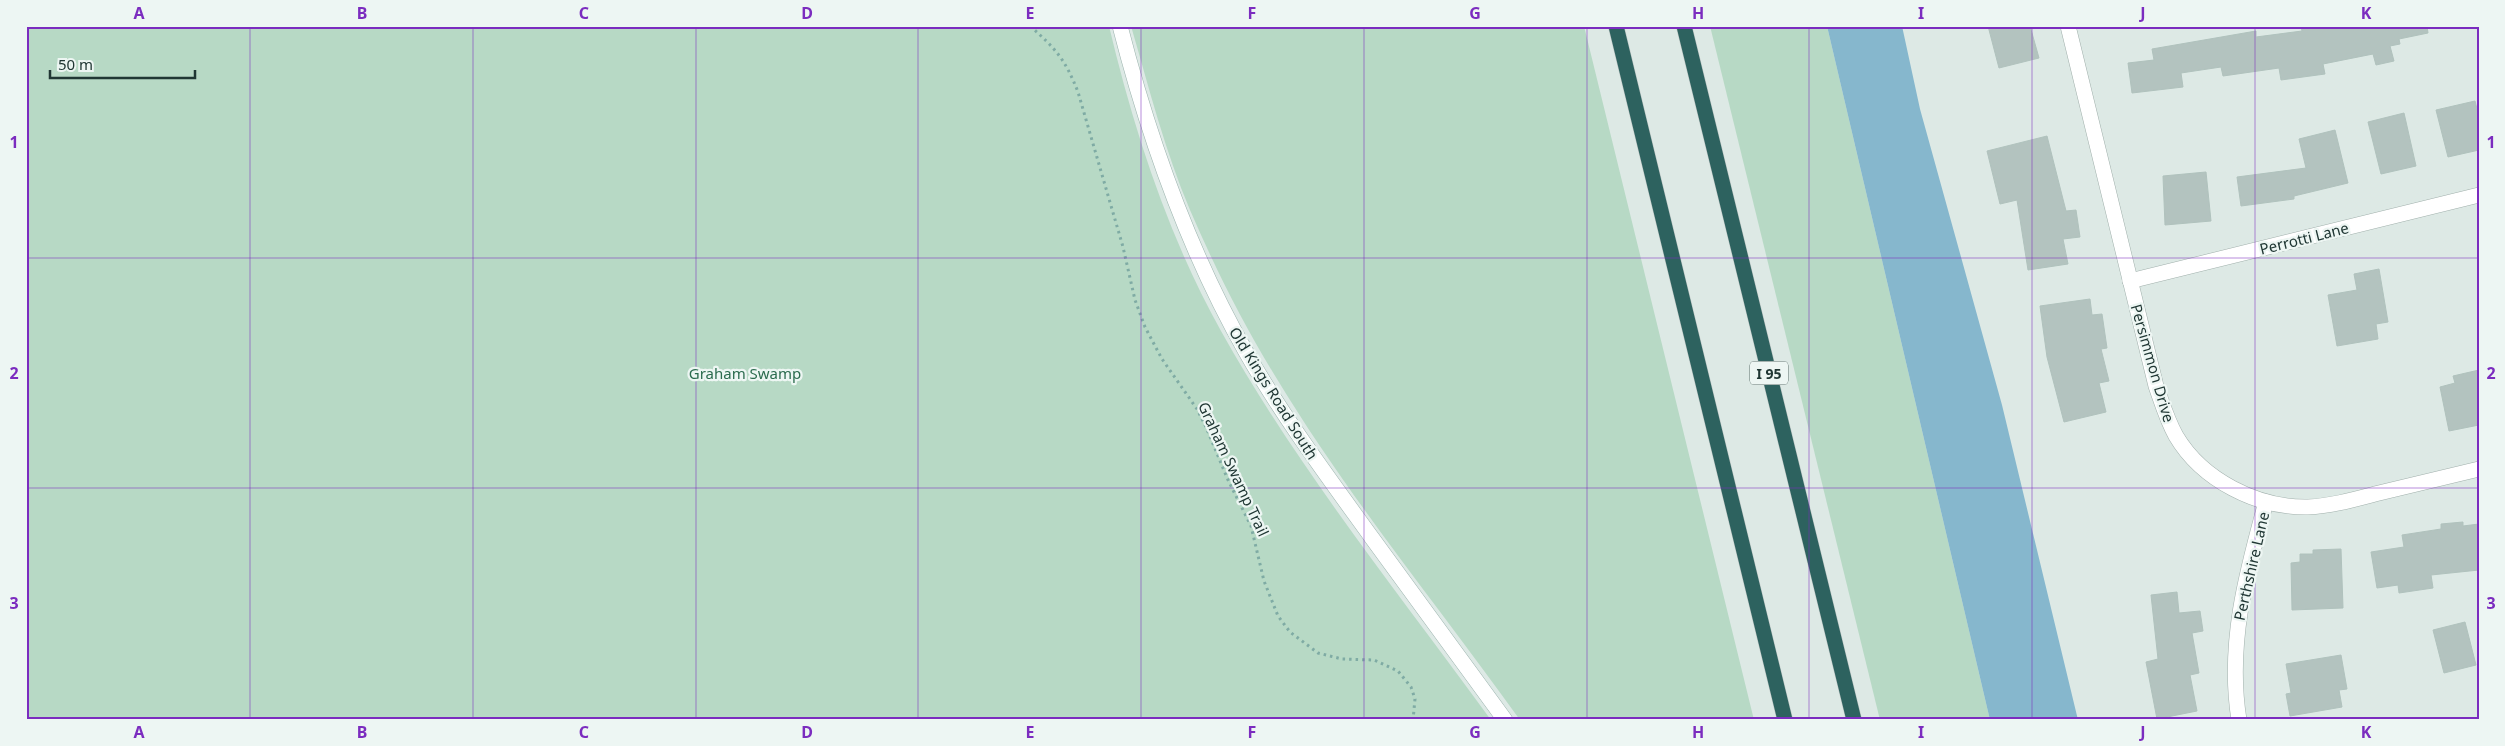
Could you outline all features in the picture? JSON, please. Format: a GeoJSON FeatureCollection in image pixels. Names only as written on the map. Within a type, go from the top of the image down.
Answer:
{"type":"FeatureCollection","features":[{"type":"Feature","properties":{"kind":"highway"},"geometry":{"type":"LineString","coordinates":[[1616,26],[1785,720]]}},
{"type":"Feature","properties":{"kind":"highway","name":"I 95"},"geometry":{"type":"LineString","coordinates":[[1684,26],[1854,720]]}},
{"type":"Feature","properties":{"kind":"street","name":"Old Kings Road South"},"geometry":{"type":"LineString","coordinates":[[1120,26],[1150,131],[1174,200],[1205,270],[1245,350],[1301,440],[1505,720]]}},
{"type":"Feature","properties":{"kind":"street","name":"Persimmon Drive"},"geometry":{"type":"LineString","coordinates":[[2068,26],[2156,386],[2167,418],[2177,438],[2197,462],[2219,480],[2266,502],[2295,506],[2324,505],[2479,468]]}},
{"type":"Feature","properties":{"kind":"street","name":"Perrotti Lane"},"geometry":{"type":"LineString","coordinates":[[2130,281],[2479,195]]}},
{"type":"Feature","properties":{"kind":"street","name":"Perthshire Lane"},"geometry":{"type":"LineString","coordinates":[[2239,720],[2235,664],[2237,629],[2244,589],[2266,502]]}},
{"type":"Feature","properties":{"kind":"path","name":"Graham Swamp Trail"},"geometry":{"type":"LineString","coordinates":[[1030,26],[1056,49],[1070,72],[1081,101],[1123,247],[1135,300],[1145,327],[1162,359],[1197,409],[1228,480],[1252,526],[1264,582],[1278,616],[1290,632],[1318,653],[1342,659],[1374,660],[1398,671],[1411,687],[1415,699],[1413,720]]}},
{"type":"Feature","properties":{"kind":"green space","name":"Graham Swamp"},"geometry":{"type":"Polygon","coordinates":[[[26,26],[1109,26],[1141,144],[1154,182],[1185,258],[1221,331],[1251,382],[1316,481],[1491,720],[26,720],[26,26]]]}},
{"type":"Feature","properties":{"kind":"green space"},"geometry":{"type":"Polygon","coordinates":[[[1131,26],[1584,26],[1754,720],[1520,720],[1334,467],[1253,338],[1230,296],[1181,188],[1158,119],[1131,26]]]}},
{"type":"Feature","properties":{"kind":"green space"},"geometry":{"type":"Polygon","coordinates":[[[1710,26],[1827,26],[1990,720],[1880,720],[1710,26]]]}},
{"type":"Feature","properties":{"kind":"water"},"geometry":{"type":"Polygon","coordinates":[[[1827,26],[1902,26],[1920,109],[2002,405],[2078,720],[1990,720],[1827,26]]]}},
{"type":"Feature","properties":{"kind":"building"},"geometry":{"type":"Polygon","coordinates":[[[1988,26],[2030,26],[2039,58],[1999,68],[1988,26]]]}},
{"type":"Feature","properties":{"kind":"building"},"geometry":{"type":"Polygon","coordinates":[[[2301,26],[2427,26],[2428,33],[2399,39],[2400,44],[2390,46],[2394,61],[2376,65],[2373,54],[2323,64],[2325,74],[2281,80],[2279,68],[2223,76],[2221,67],[2181,73],[2183,87],[2132,93],[2128,63],[2154,60],[2152,49],[2256,31],[2256,37],[2302,31],[2301,26]]]}},
{"type":"Feature","properties":{"kind":"building"},"geometry":{"type":"Polygon","coordinates":[[[2475,101],[2479,117],[2479,150],[2448,157],[2436,110],[2475,101]]]}},
{"type":"Feature","properties":{"kind":"building"},"geometry":{"type":"Polygon","coordinates":[[[2404,113],[2416,166],[2381,174],[2368,122],[2404,113]]]}},
{"type":"Feature","properties":{"kind":"building"},"geometry":{"type":"Polygon","coordinates":[[[2335,130],[2348,183],[2294,196],[2294,199],[2241,206],[2237,177],[2306,168],[2299,139],[2335,130]]]}},
{"type":"Feature","properties":{"kind":"building"},"geometry":{"type":"Polygon","coordinates":[[[2047,136],[2066,211],[2076,210],[2080,237],[2063,239],[2068,264],[2028,270],[2017,200],[2000,204],[1987,151],[2047,136]]]}},
{"type":"Feature","properties":{"kind":"building"},"geometry":{"type":"Polygon","coordinates":[[[2206,172],[2211,221],[2165,225],[2163,176],[2206,172]]]}},
{"type":"Feature","properties":{"kind":"building"},"geometry":{"type":"Polygon","coordinates":[[[2379,269],[2388,322],[2376,324],[2378,339],[2337,346],[2328,295],[2357,290],[2354,274],[2379,269]]]}},
{"type":"Feature","properties":{"kind":"building"},"geometry":{"type":"Polygon","coordinates":[[[2090,299],[2092,315],[2102,314],[2107,348],[2101,349],[2109,381],[2099,383],[2106,412],[2064,422],[2047,357],[2040,306],[2090,299]]]}},
{"type":"Feature","properties":{"kind":"building"},"geometry":{"type":"Polygon","coordinates":[[[2479,370],[2479,425],[2449,431],[2440,387],[2455,383],[2453,376],[2479,370]]]}},
{"type":"Feature","properties":{"kind":"building"},"geometry":{"type":"Polygon","coordinates":[[[2463,522],[2463,526],[2479,524],[2479,570],[2431,575],[2433,588],[2399,593],[2398,585],[2377,588],[2371,552],[2404,547],[2402,535],[2441,529],[2441,524],[2463,522]]]}},
{"type":"Feature","properties":{"kind":"building"},"geometry":{"type":"Polygon","coordinates":[[[2341,549],[2343,608],[2292,610],[2291,563],[2300,562],[2300,554],[2313,554],[2313,550],[2341,549]]]}},
{"type":"Feature","properties":{"kind":"building"},"geometry":{"type":"Polygon","coordinates":[[[2177,592],[2179,613],[2200,611],[2203,631],[2192,633],[2199,673],[2190,675],[2197,711],[2157,719],[2146,662],[2158,659],[2151,595],[2177,592]]]}},
{"type":"Feature","properties":{"kind":"building"},"geometry":{"type":"Polygon","coordinates":[[[2465,622],[2476,665],[2444,673],[2433,630],[2465,622]]]}},
{"type":"Feature","properties":{"kind":"building"},"geometry":{"type":"Polygon","coordinates":[[[2341,655],[2347,689],[2339,690],[2342,707],[2290,716],[2286,694],[2291,693],[2286,664],[2341,655]]]}}]}
